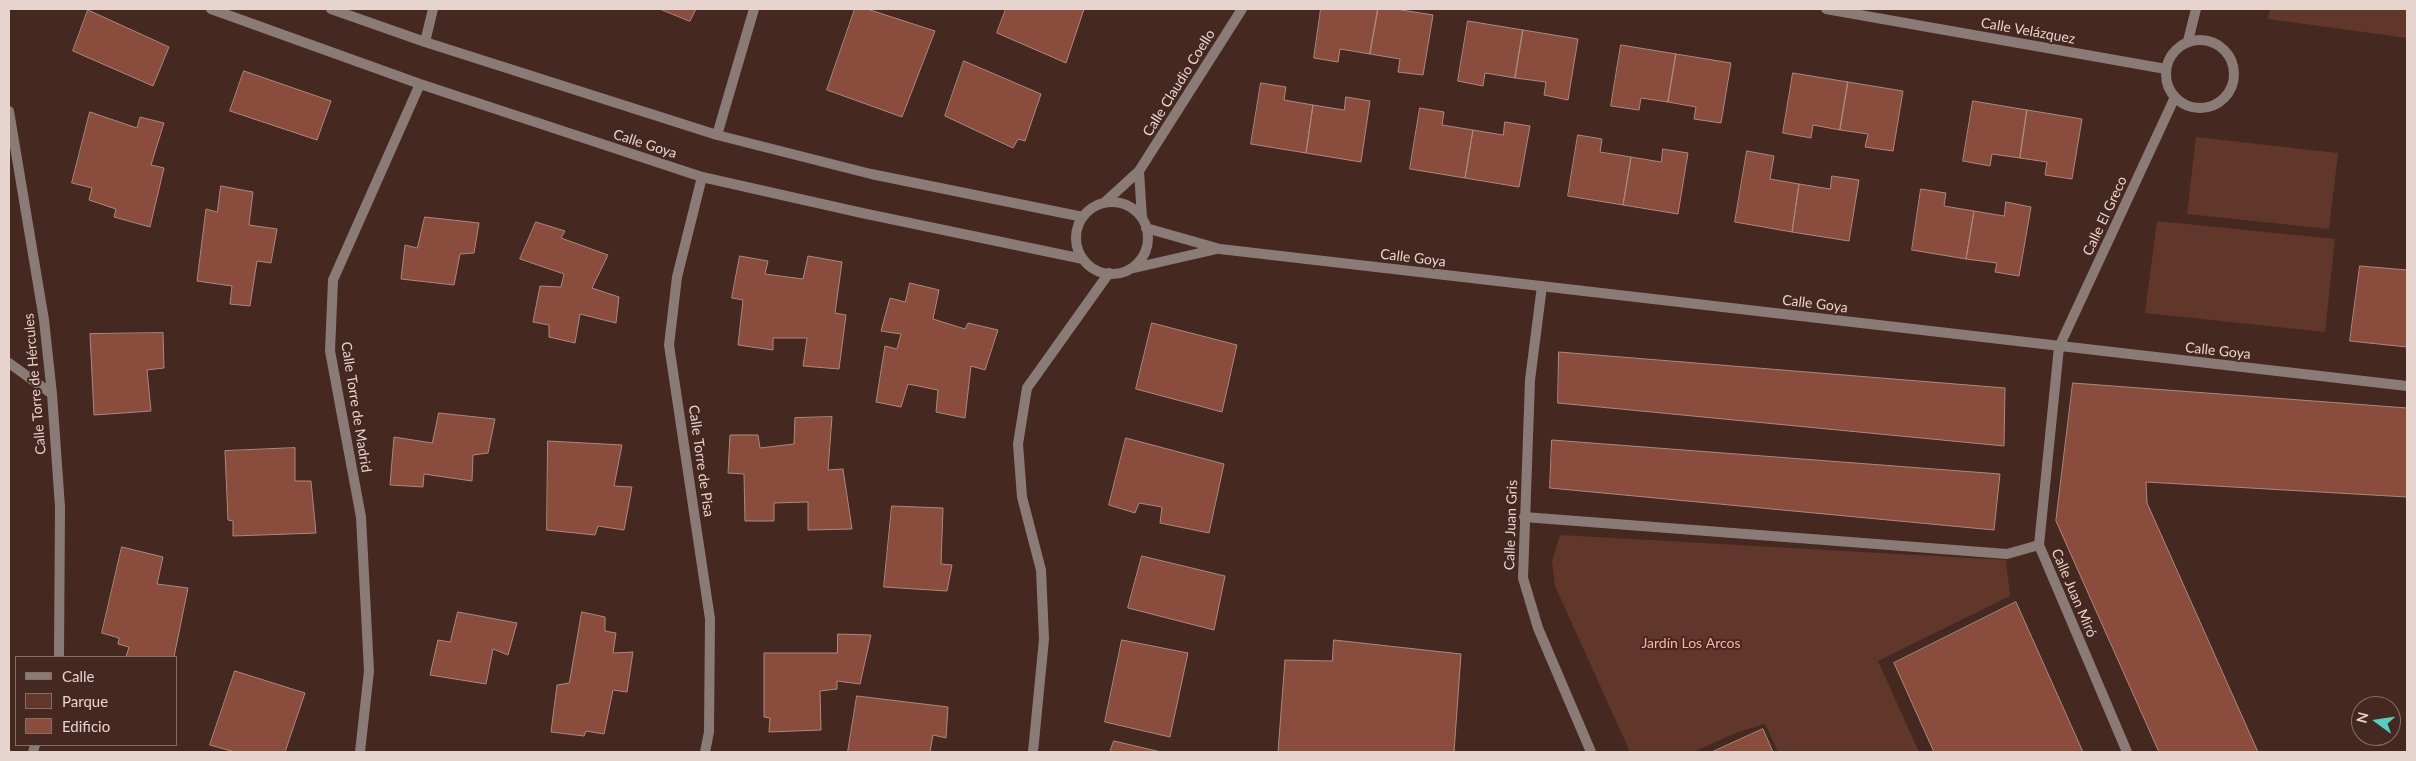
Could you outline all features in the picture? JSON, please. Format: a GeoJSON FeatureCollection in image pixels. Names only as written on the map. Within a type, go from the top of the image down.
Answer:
{"type":"FeatureCollection","features":[{"type":"Feature","properties":{"kind":"street","name":"Calle Goya"},"geometry":{"type":"LineString","coordinates":[[211,9],[420,84],[702,177],[862,213],[1083,259]]}},
{"type":"Feature","properties":{"kind":"street"},"geometry":{"type":"LineString","coordinates":[[331,9],[425,42],[717,135],[870,174],[1082,217]]}},
{"type":"Feature","properties":{"kind":"street"},"geometry":{"type":"LineString","coordinates":[[425,42],[433,9]]}},
{"type":"Feature","properties":{"kind":"street"},"geometry":{"type":"LineString","coordinates":[[717,135],[754,9]]}},
{"type":"Feature","properties":{"kind":"street","name":"Calle Claudio Coello"},"geometry":{"type":"LineString","coordinates":[[1104,203],[1139,171],[1242,9]]}},
{"type":"Feature","properties":{"kind":"street","name":"Calle Velázquez"},"geometry":{"type":"LineString","coordinates":[[1826,9],[2166,70]]}},
{"type":"Feature","properties":{"kind":"street"},"geometry":{"type":"LineString","coordinates":[[2188,41],[2196,9]]}},
{"type":"Feature","properties":{"kind":"street"},"geometry":{"type":"LineString","coordinates":[[2211,40],[2221,46],[2234,65],[2235,76],[2232,87],[2226,97],[2217,104],[2206,108],[2195,108],[2184,104],[2175,97],[2166,79],[2166,70],[2174,52],[2188,41],[2211,40]]}},
{"type":"Feature","properties":{"kind":"street","name":"Calle Torre de Madrid"},"geometry":{"type":"LineString","coordinates":[[360,752],[369,671],[361,517],[330,351],[333,280],[420,84]]}},
{"type":"Feature","properties":{"kind":"street","name":"Calle El Greco"},"geometry":{"type":"LineString","coordinates":[[2060,347],[2175,97]]}},
{"type":"Feature","properties":{"kind":"street","name":"Calle Torre de Hércules"},"geometry":{"type":"LineString","coordinates":[[9,112],[44,320],[52,394],[60,507],[59,656]]}},
{"type":"Feature","properties":{"kind":"street"},"geometry":{"type":"LineString","coordinates":[[1139,171],[1142,218],[1148,240],[1145,251],[1139,261],[1131,268],[1120,273],[1109,274],[1098,271],[1083,259],[1078,249],[1077,227],[1082,217],[1096,206],[1115,202],[1126,204],[1142,218]]}},
{"type":"Feature","properties":{"kind":"street","name":"Calle Torre de Pisa"},"geometry":{"type":"LineString","coordinates":[[702,177],[677,276],[669,344],[710,619],[709,732],[704,752]]}},
{"type":"Feature","properties":{"kind":"street","name":"Calle Goya"},"geometry":{"type":"LineString","coordinates":[[1146,228],[1220,249],[2407,386]]}},
{"type":"Feature","properties":{"kind":"street","name":"Calle Goya"},"geometry":{"type":"LineString","coordinates":[[1131,268],[1220,249]]}},
{"type":"Feature","properties":{"kind":"street"},"geometry":{"type":"LineString","coordinates":[[1033,752],[1044,639],[1042,570],[1022,497],[1018,444],[1027,388],[1109,274]]}},
{"type":"Feature","properties":{"kind":"street","name":"Calle Juan Gris"},"geometry":{"type":"LineString","coordinates":[[1542,286],[1530,380],[1523,578],[1538,628],[1591,752]]}},
{"type":"Feature","properties":{"kind":"street","name":"Calle Juan Miró"},"geometry":{"type":"LineString","coordinates":[[2060,347],[2039,546],[2127,752]]}},
{"type":"Feature","properties":{"kind":"street"},"geometry":{"type":"LineString","coordinates":[[9,363],[52,394]]}},
{"type":"Feature","properties":{"kind":"street"},"geometry":{"type":"LineString","coordinates":[[1524,517],[2007,554],[2039,546]]}},
{"type":"Feature","properties":{"kind":"green space"},"geometry":{"type":"Polygon","coordinates":[[[2270,9],[2407,9],[2407,38],[2268,19],[2270,9]]]}},
{"type":"Feature","properties":{"kind":"green space"},"geometry":{"type":"Polygon","coordinates":[[[2196,137],[2338,153],[2329,229],[2187,214],[2196,137]]]}},
{"type":"Feature","properties":{"kind":"green space"},"geometry":{"type":"Polygon","coordinates":[[[2157,221],[2335,239],[2325,332],[2145,313],[2157,221]]]}},
{"type":"Feature","properties":{"kind":"green space","name":"Jardín Los Arcos"},"geometry":{"type":"Polygon","coordinates":[[[1560,535],[2006,560],[2010,596],[1878,661],[1919,752],[1778,752],[1765,724],[1738,732],[1693,752],[1630,752],[1555,586],[1552,561],[1560,535]]]}},
{"type":"Feature","properties":{"kind":"building"},"geometry":{"type":"Polygon","coordinates":[[[660,9],[696,9],[690,21],[660,9]]]}},
{"type":"Feature","properties":{"kind":"building"},"geometry":{"type":"Polygon","coordinates":[[[855,9],[867,9],[935,31],[902,117],[827,90],[855,9]]]}},
{"type":"Feature","properties":{"kind":"building"},"geometry":{"type":"Polygon","coordinates":[[[1006,9],[1084,9],[1066,63],[997,33],[1006,9]]]}},
{"type":"Feature","properties":{"kind":"building"},"geometry":{"type":"Polygon","coordinates":[[[1321,9],[1378,9],[1370,54],[1340,49],[1338,62],[1314,58],[1321,9]]]}},
{"type":"Feature","properties":{"kind":"building"},"geometry":{"type":"Polygon","coordinates":[[[1378,9],[1395,9],[1433,15],[1423,75],[1398,72],[1400,59],[1370,54],[1378,9]]]}},
{"type":"Feature","properties":{"kind":"building"},"geometry":{"type":"Polygon","coordinates":[[[88,10],[169,47],[153,86],[73,51],[88,10]]]}},
{"type":"Feature","properties":{"kind":"building"},"geometry":{"type":"Polygon","coordinates":[[[1468,21],[1523,30],[1515,78],[1485,73],[1483,86],[1458,81],[1468,21]]]}},
{"type":"Feature","properties":{"kind":"building"},"geometry":{"type":"Polygon","coordinates":[[[1523,30],[1578,39],[1568,100],[1544,95],[1546,82],[1515,78],[1523,30]]]}},
{"type":"Feature","properties":{"kind":"building"},"geometry":{"type":"Polygon","coordinates":[[[1621,45],[1676,54],[1668,102],[1641,98],[1639,110],[1611,106],[1621,45]]]}},
{"type":"Feature","properties":{"kind":"building"},"geometry":{"type":"Polygon","coordinates":[[[1676,54],[1731,63],[1721,123],[1694,119],[1696,107],[1668,102],[1676,54]]]}},
{"type":"Feature","properties":{"kind":"building"},"geometry":{"type":"Polygon","coordinates":[[[964,61],[1041,94],[1025,141],[1018,139],[1013,148],[945,116],[964,61]]]}},
{"type":"Feature","properties":{"kind":"building"},"geometry":{"type":"Polygon","coordinates":[[[244,71],[331,101],[317,140],[230,111],[244,71]]]}},
{"type":"Feature","properties":{"kind":"building"},"geometry":{"type":"Polygon","coordinates":[[[1793,73],[1848,82],[1840,130],[1813,125],[1811,138],[1783,133],[1793,73]]]}},
{"type":"Feature","properties":{"kind":"building"},"geometry":{"type":"Polygon","coordinates":[[[1848,82],[1903,91],[1893,151],[1865,147],[1868,134],[1840,130],[1848,82]]]}},
{"type":"Feature","properties":{"kind":"building"},"geometry":{"type":"Polygon","coordinates":[[[1261,83],[1286,87],[1284,100],[1313,105],[1306,153],[1251,144],[1261,83]]]}},
{"type":"Feature","properties":{"kind":"building"},"geometry":{"type":"Polygon","coordinates":[[[1346,97],[1370,101],[1361,162],[1306,153],[1313,105],[1344,110],[1346,97]]]}},
{"type":"Feature","properties":{"kind":"building"},"geometry":{"type":"Polygon","coordinates":[[[1973,101],[2027,110],[2020,158],[1992,154],[1990,166],[1963,161],[1973,101]]]}},
{"type":"Feature","properties":{"kind":"building"},"geometry":{"type":"Polygon","coordinates":[[[1420,108],[1444,112],[1442,125],[1473,130],[1465,178],[1410,169],[1420,108]]]}},
{"type":"Feature","properties":{"kind":"building"},"geometry":{"type":"Polygon","coordinates":[[[2027,110],[2082,119],[2072,179],[2045,175],[2047,162],[2020,158],[2027,110]]]}},
{"type":"Feature","properties":{"kind":"building"},"geometry":{"type":"Polygon","coordinates":[[[90,112],[137,128],[140,117],[164,123],[151,165],[164,168],[150,227],[114,217],[116,209],[89,200],[92,188],[72,183],[90,112]]]}},
{"type":"Feature","properties":{"kind":"building"},"geometry":{"type":"Polygon","coordinates":[[[1505,122],[1530,126],[1519,187],[1465,178],[1473,130],[1503,135],[1505,122]]]}},
{"type":"Feature","properties":{"kind":"building"},"geometry":{"type":"Polygon","coordinates":[[[1578,135],[1602,139],[1600,152],[1631,157],[1623,205],[1568,196],[1578,135]]]}},
{"type":"Feature","properties":{"kind":"building"},"geometry":{"type":"Polygon","coordinates":[[[1663,149],[1688,153],[1678,214],[1623,205],[1631,157],[1661,162],[1663,149]]]}},
{"type":"Feature","properties":{"kind":"building"},"geometry":{"type":"Polygon","coordinates":[[[1747,151],[1774,156],[1770,179],[1799,184],[1792,232],[1735,222],[1747,151]]]}},
{"type":"Feature","properties":{"kind":"building"},"geometry":{"type":"Polygon","coordinates":[[[1832,176],[1859,180],[1849,241],[1792,232],[1799,184],[1830,189],[1832,176]]]}},
{"type":"Feature","properties":{"kind":"building"},"geometry":{"type":"Polygon","coordinates":[[[221,186],[253,192],[249,225],[277,229],[271,263],[257,261],[250,306],[230,304],[232,286],[197,281],[206,209],[217,212],[221,186]]]}},
{"type":"Feature","properties":{"kind":"building"},"geometry":{"type":"Polygon","coordinates":[[[1921,189],[1946,193],[1944,206],[1974,211],[1966,259],[1912,250],[1921,189]]]}},
{"type":"Feature","properties":{"kind":"building"},"geometry":{"type":"Polygon","coordinates":[[[2006,202],[2031,207],[2019,276],[1995,272],[1997,263],[1966,259],[1974,211],[2004,216],[2006,202]]]}},
{"type":"Feature","properties":{"kind":"building"},"geometry":{"type":"Polygon","coordinates":[[[425,217],[479,223],[474,253],[460,254],[454,285],[401,279],[405,245],[417,248],[425,217]]]}},
{"type":"Feature","properties":{"kind":"building"},"geometry":{"type":"Polygon","coordinates":[[[536,222],[565,231],[561,238],[608,255],[592,288],[619,297],[616,323],[580,314],[575,343],[549,337],[549,325],[533,322],[540,286],[561,287],[564,274],[520,259],[536,222]]]}},
{"type":"Feature","properties":{"kind":"building"},"geometry":{"type":"Polygon","coordinates":[[[740,256],[768,261],[765,274],[803,279],[808,256],[842,262],[835,313],[846,315],[839,369],[803,366],[807,338],[773,338],[773,350],[738,345],[743,300],[732,298],[740,256]]]}},
{"type":"Feature","properties":{"kind":"building"},"geometry":{"type":"Polygon","coordinates":[[[2360,266],[2407,270],[2407,347],[2350,341],[2360,266]]]}},
{"type":"Feature","properties":{"kind":"building"},"geometry":{"type":"Polygon","coordinates":[[[910,283],[939,290],[933,319],[965,329],[968,323],[998,330],[985,370],[971,366],[965,418],[936,412],[938,390],[908,384],[901,407],[876,402],[885,346],[897,349],[901,334],[881,331],[890,298],[905,302],[910,283]]]}},
{"type":"Feature","properties":{"kind":"building"},"geometry":{"type":"Polygon","coordinates":[[[1152,323],[1237,345],[1222,412],[1136,389],[1152,323]]]}},
{"type":"Feature","properties":{"kind":"building"},"geometry":{"type":"Polygon","coordinates":[[[163,333],[164,368],[147,370],[151,411],[94,415],[90,334],[163,333]]]}},
{"type":"Feature","properties":{"kind":"building"},"geometry":{"type":"Polygon","coordinates":[[[1559,352],[2005,388],[2004,446],[1558,403],[1559,352]]]}},
{"type":"Feature","properties":{"kind":"building"},"geometry":{"type":"Polygon","coordinates":[[[2073,383],[2407,408],[2407,497],[2146,482],[2147,503],[2258,752],[2159,752],[2056,521],[2073,383]]]}},
{"type":"Feature","properties":{"kind":"building"},"geometry":{"type":"Polygon","coordinates":[[[439,413],[495,419],[488,453],[473,455],[472,481],[424,474],[423,487],[390,485],[394,437],[432,443],[439,413]]]}},
{"type":"Feature","properties":{"kind":"building"},"geometry":{"type":"Polygon","coordinates":[[[832,417],[828,470],[843,469],[852,529],[808,530],[808,502],[774,503],[774,521],[745,521],[744,474],[728,473],[730,435],[758,435],[760,448],[794,444],[795,418],[832,417]]]}},
{"type":"Feature","properties":{"kind":"building"},"geometry":{"type":"Polygon","coordinates":[[[1126,438],[1224,464],[1209,533],[1160,523],[1162,507],[1139,503],[1135,513],[1109,505],[1126,438]]]}},
{"type":"Feature","properties":{"kind":"building"},"geometry":{"type":"Polygon","coordinates":[[[1552,440],[2000,474],[1994,530],[1550,488],[1552,440]]]}},
{"type":"Feature","properties":{"kind":"building"},"geometry":{"type":"Polygon","coordinates":[[[548,441],[622,445],[614,486],[632,487],[624,530],[598,526],[595,535],[547,530],[548,441]]]}},
{"type":"Feature","properties":{"kind":"building"},"geometry":{"type":"Polygon","coordinates":[[[295,448],[295,481],[311,481],[316,533],[233,536],[233,521],[228,520],[225,451],[295,448]]]}},
{"type":"Feature","properties":{"kind":"building"},"geometry":{"type":"Polygon","coordinates":[[[892,506],[943,508],[941,564],[952,565],[947,591],[884,587],[892,506]]]}},
{"type":"Feature","properties":{"kind":"building"},"geometry":{"type":"Polygon","coordinates":[[[122,547],[163,557],[157,584],[188,588],[174,656],[126,656],[129,647],[118,644],[119,638],[102,633],[122,547]]]}},
{"type":"Feature","properties":{"kind":"building"},"geometry":{"type":"Polygon","coordinates":[[[1142,556],[1225,576],[1214,630],[1128,608],[1142,556]]]}},
{"type":"Feature","properties":{"kind":"building"},"geometry":{"type":"Polygon","coordinates":[[[2016,602],[2083,752],[1934,752],[1894,663],[2016,602]]]}},
{"type":"Feature","properties":{"kind":"building"},"geometry":{"type":"Polygon","coordinates":[[[458,612],[517,623],[508,655],[493,649],[486,684],[430,675],[438,640],[450,642],[458,612]]]}},
{"type":"Feature","properties":{"kind":"building"},"geometry":{"type":"Polygon","coordinates":[[[582,612],[605,617],[605,631],[616,633],[613,653],[633,652],[627,692],[613,690],[604,734],[586,731],[584,736],[551,732],[557,685],[569,683],[582,612]]]}},
{"type":"Feature","properties":{"kind":"building"},"geometry":{"type":"Polygon","coordinates":[[[838,634],[871,635],[860,684],[837,681],[837,689],[820,691],[821,730],[769,732],[770,718],[764,717],[764,653],[837,653],[838,634]]]}},
{"type":"Feature","properties":{"kind":"building"},"geometry":{"type":"Polygon","coordinates":[[[1122,640],[1188,653],[1170,737],[1105,722],[1122,640]]]}},
{"type":"Feature","properties":{"kind":"building"},"geometry":{"type":"Polygon","coordinates":[[[1334,640],[1461,654],[1454,752],[1278,752],[1285,660],[1332,661],[1334,640]]]}},
{"type":"Feature","properties":{"kind":"building"},"geometry":{"type":"Polygon","coordinates":[[[235,671],[305,693],[285,752],[235,752],[210,745],[235,671]]]}},
{"type":"Feature","properties":{"kind":"building"},"geometry":{"type":"Polygon","coordinates":[[[857,696],[948,707],[946,738],[933,735],[930,752],[848,752],[857,696]]]}},
{"type":"Feature","properties":{"kind":"building"},"geometry":{"type":"Polygon","coordinates":[[[1763,729],[1773,752],[1712,752],[1763,729]]]}},
{"type":"Feature","properties":{"kind":"building"},"geometry":{"type":"Polygon","coordinates":[[[1114,741],[1161,752],[1110,752],[1114,741]]]}}]}
